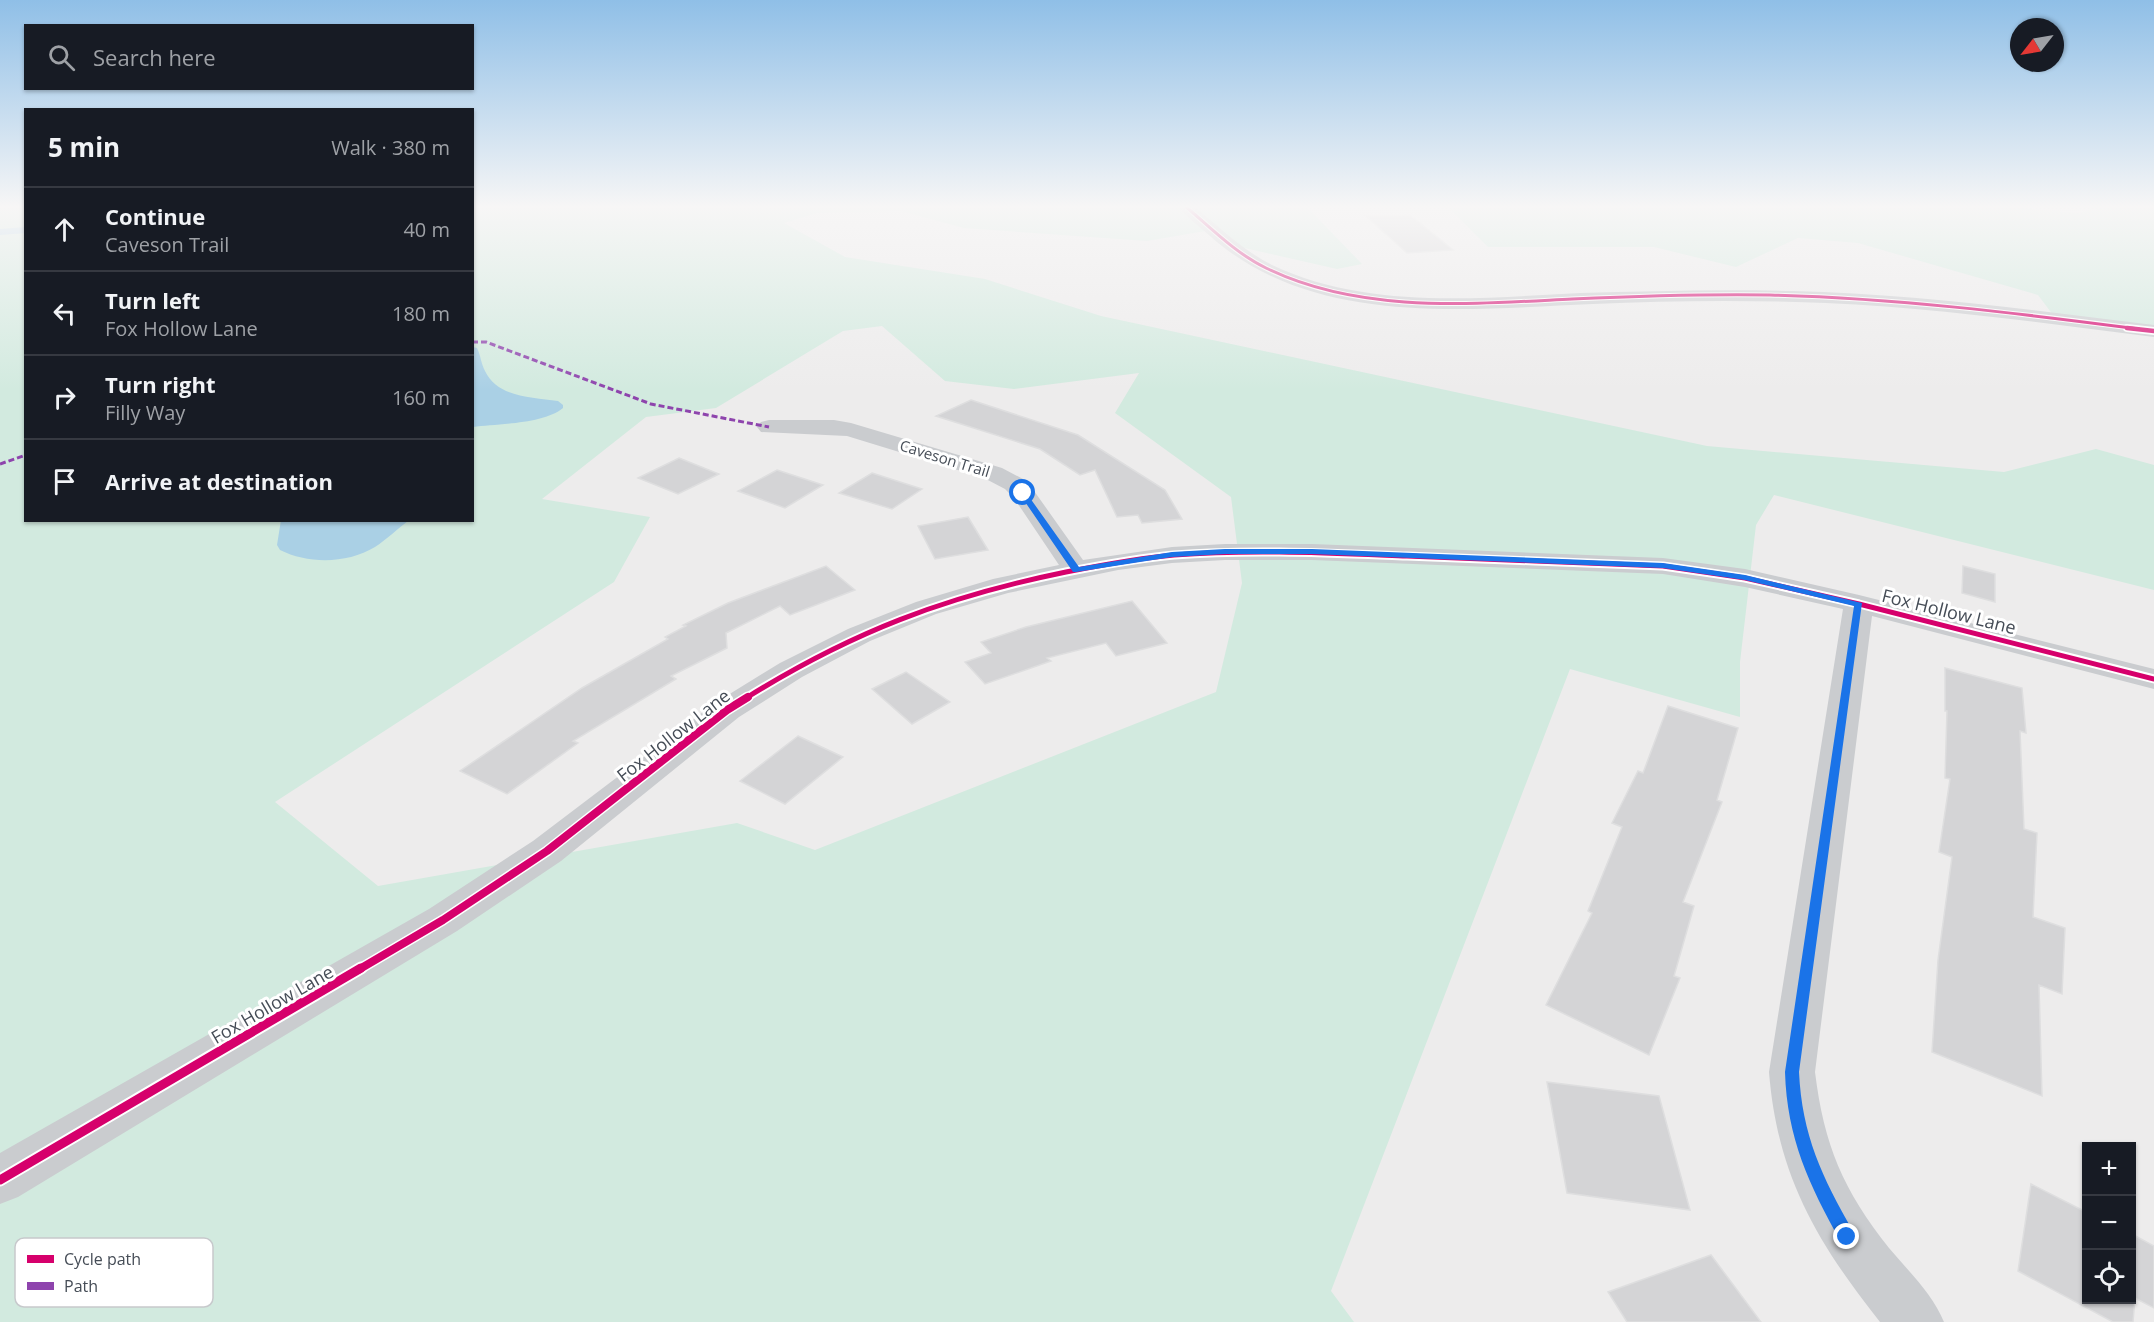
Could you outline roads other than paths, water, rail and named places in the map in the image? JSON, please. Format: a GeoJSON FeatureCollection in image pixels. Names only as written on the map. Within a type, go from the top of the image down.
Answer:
{"type":"FeatureCollection","features":[{"type":"Feature","properties":{"kind":"street"},"geometry":{"type":"LineString","coordinates":[[1263,267],[1320,289],[1377,298],[1459,303],[1712,294],[1849,298],[1894,300],[2154,331]]}},
{"type":"Feature","properties":{"kind":"street","name":"Caveson Trail"},"geometry":{"type":"LineString","coordinates":[[769,428],[825,427],[851,430],[993,472],[1014,484],[1023,493],[1076,570]]}},
{"type":"Feature","properties":{"kind":"street","name":"Fox Hollow Lane"},"geometry":{"type":"LineString","coordinates":[[0,1180],[498,886],[596,814],[727,710],[791,670],[859,635],[926,608],[1003,585],[1076,570],[1172,555],[1225,552],[1312,552],[1616,564],[1700,570],[1859,604],[2154,679]]}},
{"type":"Feature","properties":{"kind":"street"},"geometry":{"type":"LineString","coordinates":[[1859,604],[1792,1072],[1793,1105],[1805,1149],[1821,1191],[1847,1237],[1877,1277],[1916,1322]]}},
{"type":"Feature","properties":{"kind":"water"},"geometry":{"type":"Polygon","coordinates":[[[474,347],[477,348],[485,371],[498,387],[517,395],[558,401],[563,405],[563,408],[544,417],[474,427],[474,347]]]}},
{"type":"Feature","properties":{"kind":"water"},"geometry":{"type":"Polygon","coordinates":[[[281,522],[407,522],[379,544],[352,557],[315,560],[291,555],[280,550],[277,545],[281,522]]]}}]}
